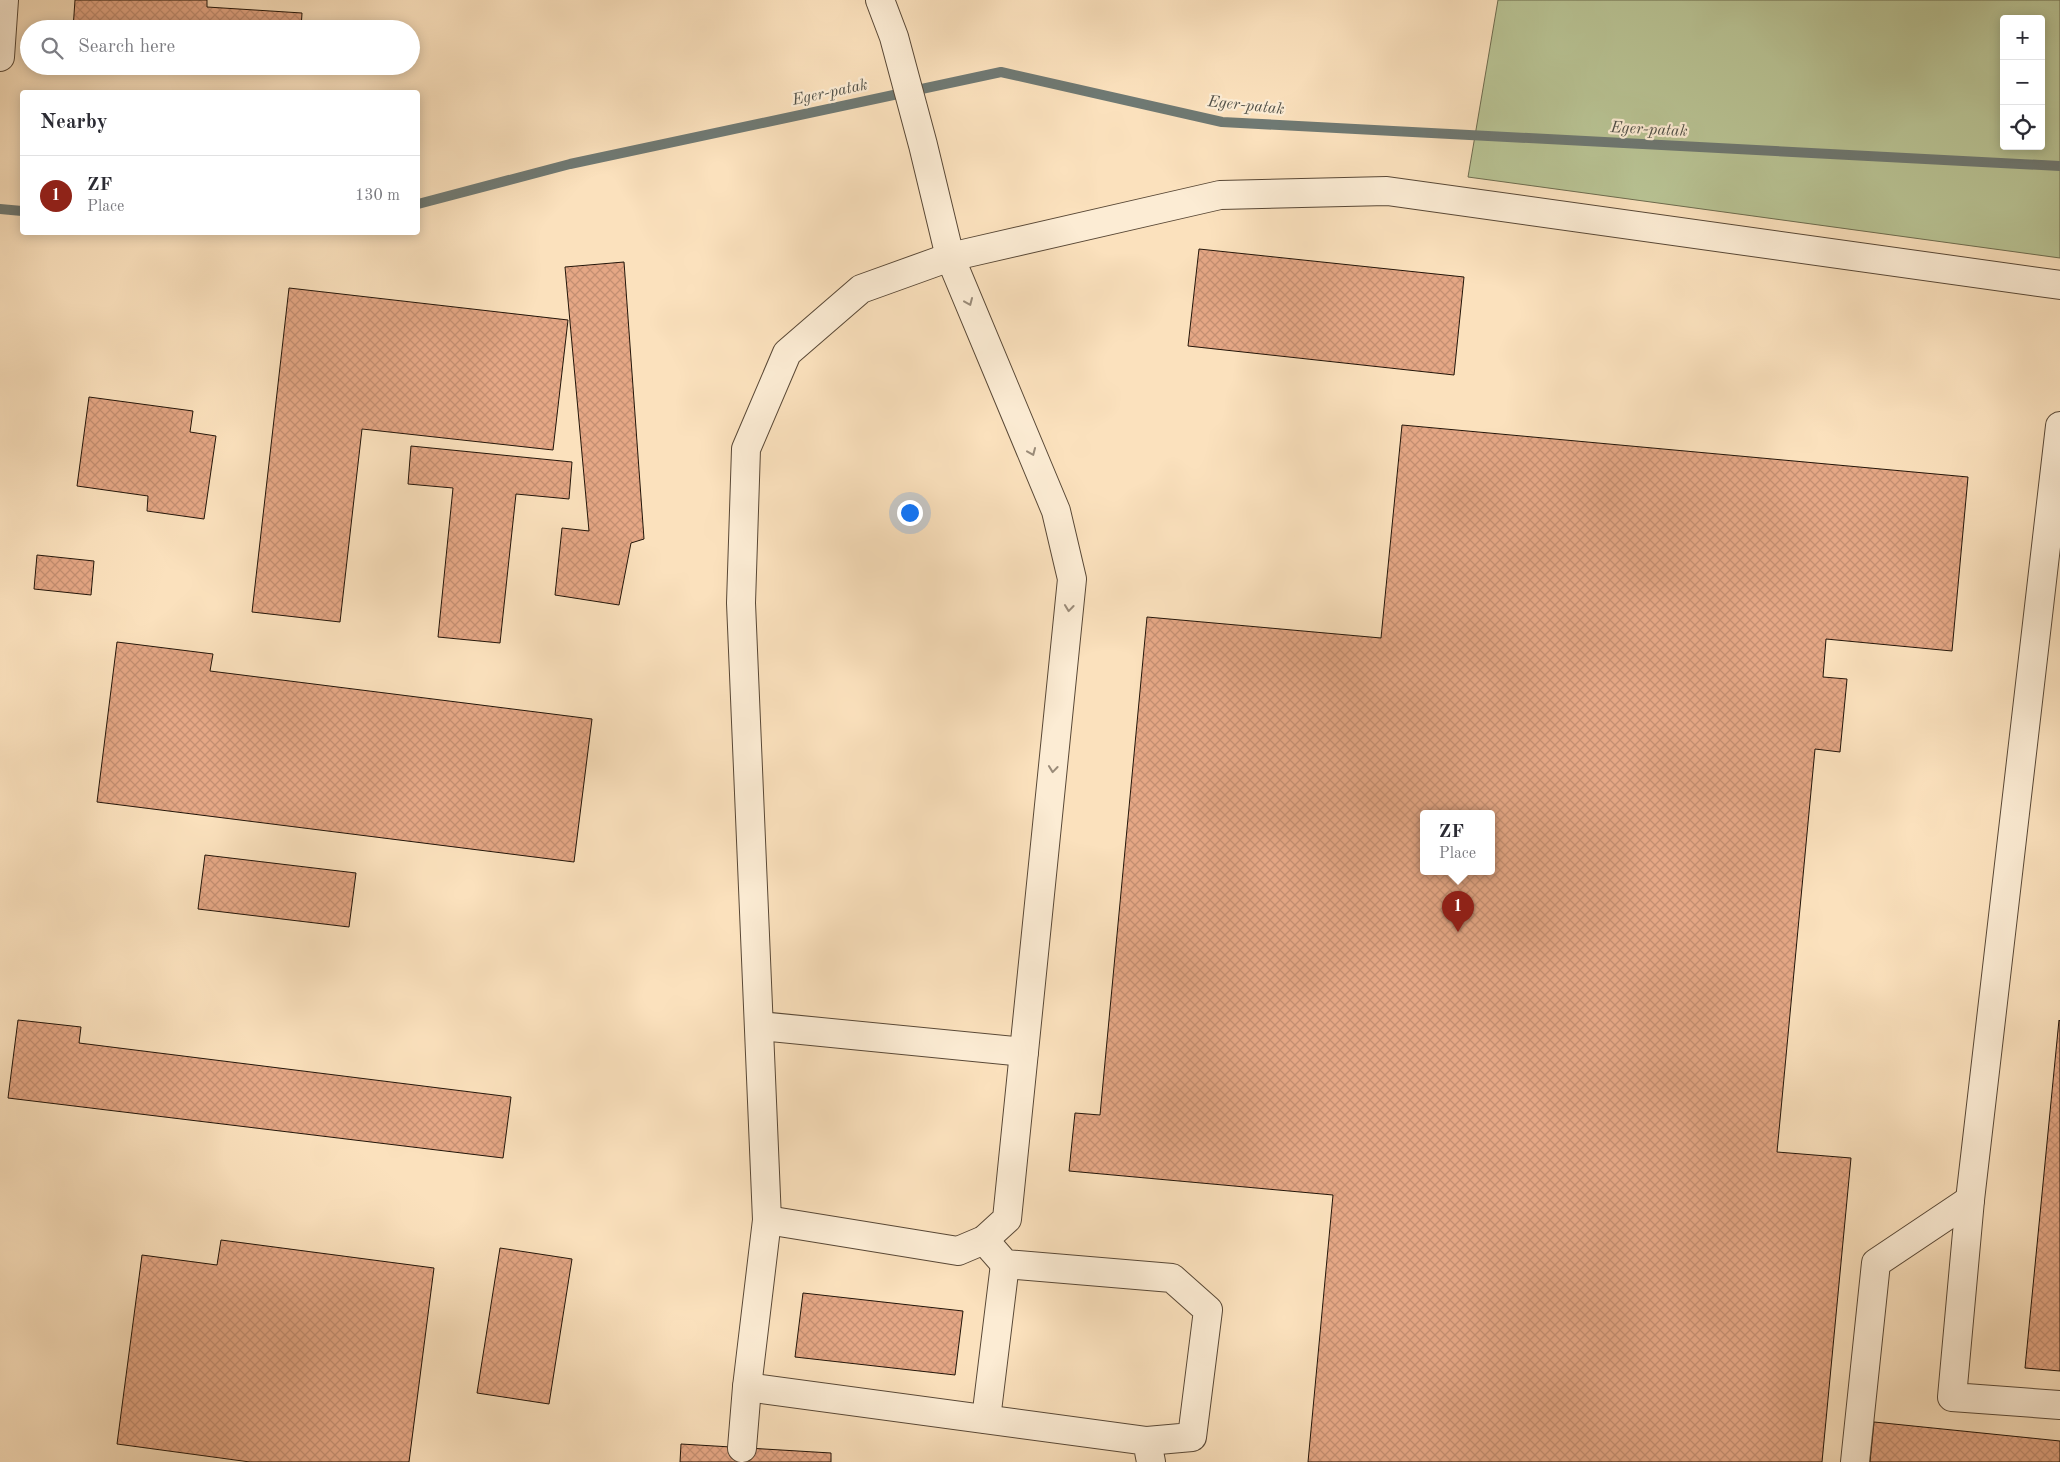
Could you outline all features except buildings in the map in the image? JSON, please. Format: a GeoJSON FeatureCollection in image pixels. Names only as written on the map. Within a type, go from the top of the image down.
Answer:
{"type":"FeatureCollection","features":[{"type":"Feature","properties":{"kind":"street"},"geometry":{"type":"LineString","coordinates":[[0,57],[4,0]]}},
{"type":"Feature","properties":{"kind":"street"},"geometry":{"type":"LineString","coordinates":[[767,1220],[958,1251],[984,1240],[1007,1219],[1072,579],[1056,511],[950,257],[894,37],[880,0]]}},
{"type":"Feature","properties":{"kind":"street"},"geometry":{"type":"LineString","coordinates":[[742,1448],[747,1387],[767,1220],[741,603],[746,449],[787,354],[861,289],[950,257],[1220,195],[1387,191],[2060,285]]}},
{"type":"Feature","properties":{"kind":"street"},"geometry":{"type":"LineString","coordinates":[[2060,426],[1970,1200],[1952,1397],[2060,1405]]}},
{"type":"Feature","properties":{"kind":"street"},"geometry":{"type":"LineString","coordinates":[[760,1026],[1024,1052]]}},
{"type":"Feature","properties":{"kind":"street"},"geometry":{"type":"LineString","coordinates":[[1855,1462],[1876,1264],[1970,1200]]}},
{"type":"Feature","properties":{"kind":"street"},"geometry":{"type":"LineString","coordinates":[[747,1387],[986,1419],[1149,1451],[1192,1437],[1208,1310],[1172,1278],[1005,1264],[984,1240]]}},
{"type":"Feature","properties":{"kind":"street"},"geometry":{"type":"LineString","coordinates":[[986,1419],[1005,1264]]}},
{"type":"Feature","properties":{"kind":"green space"},"geometry":{"type":"Polygon","coordinates":[[[1498,0],[2060,0],[2060,258],[1468,177],[1498,0]]]}},
{"type":"Feature","properties":{"kind":"waterway","name":"Eger-patak"},"geometry":{"type":"LineString","coordinates":[[420,203],[570,164],[1001,72],[1222,122],[2060,166]]}},
{"type":"Feature","properties":{"kind":"waterway","name":"Eger-patak"},"geometry":{"type":"LineString","coordinates":[[0,209],[20,211]]}},
{"type":"Feature","properties":{"kind":"place","name":"ZF"},"geometry":{"type":"Point","coordinates":[1458,932]}}]}
